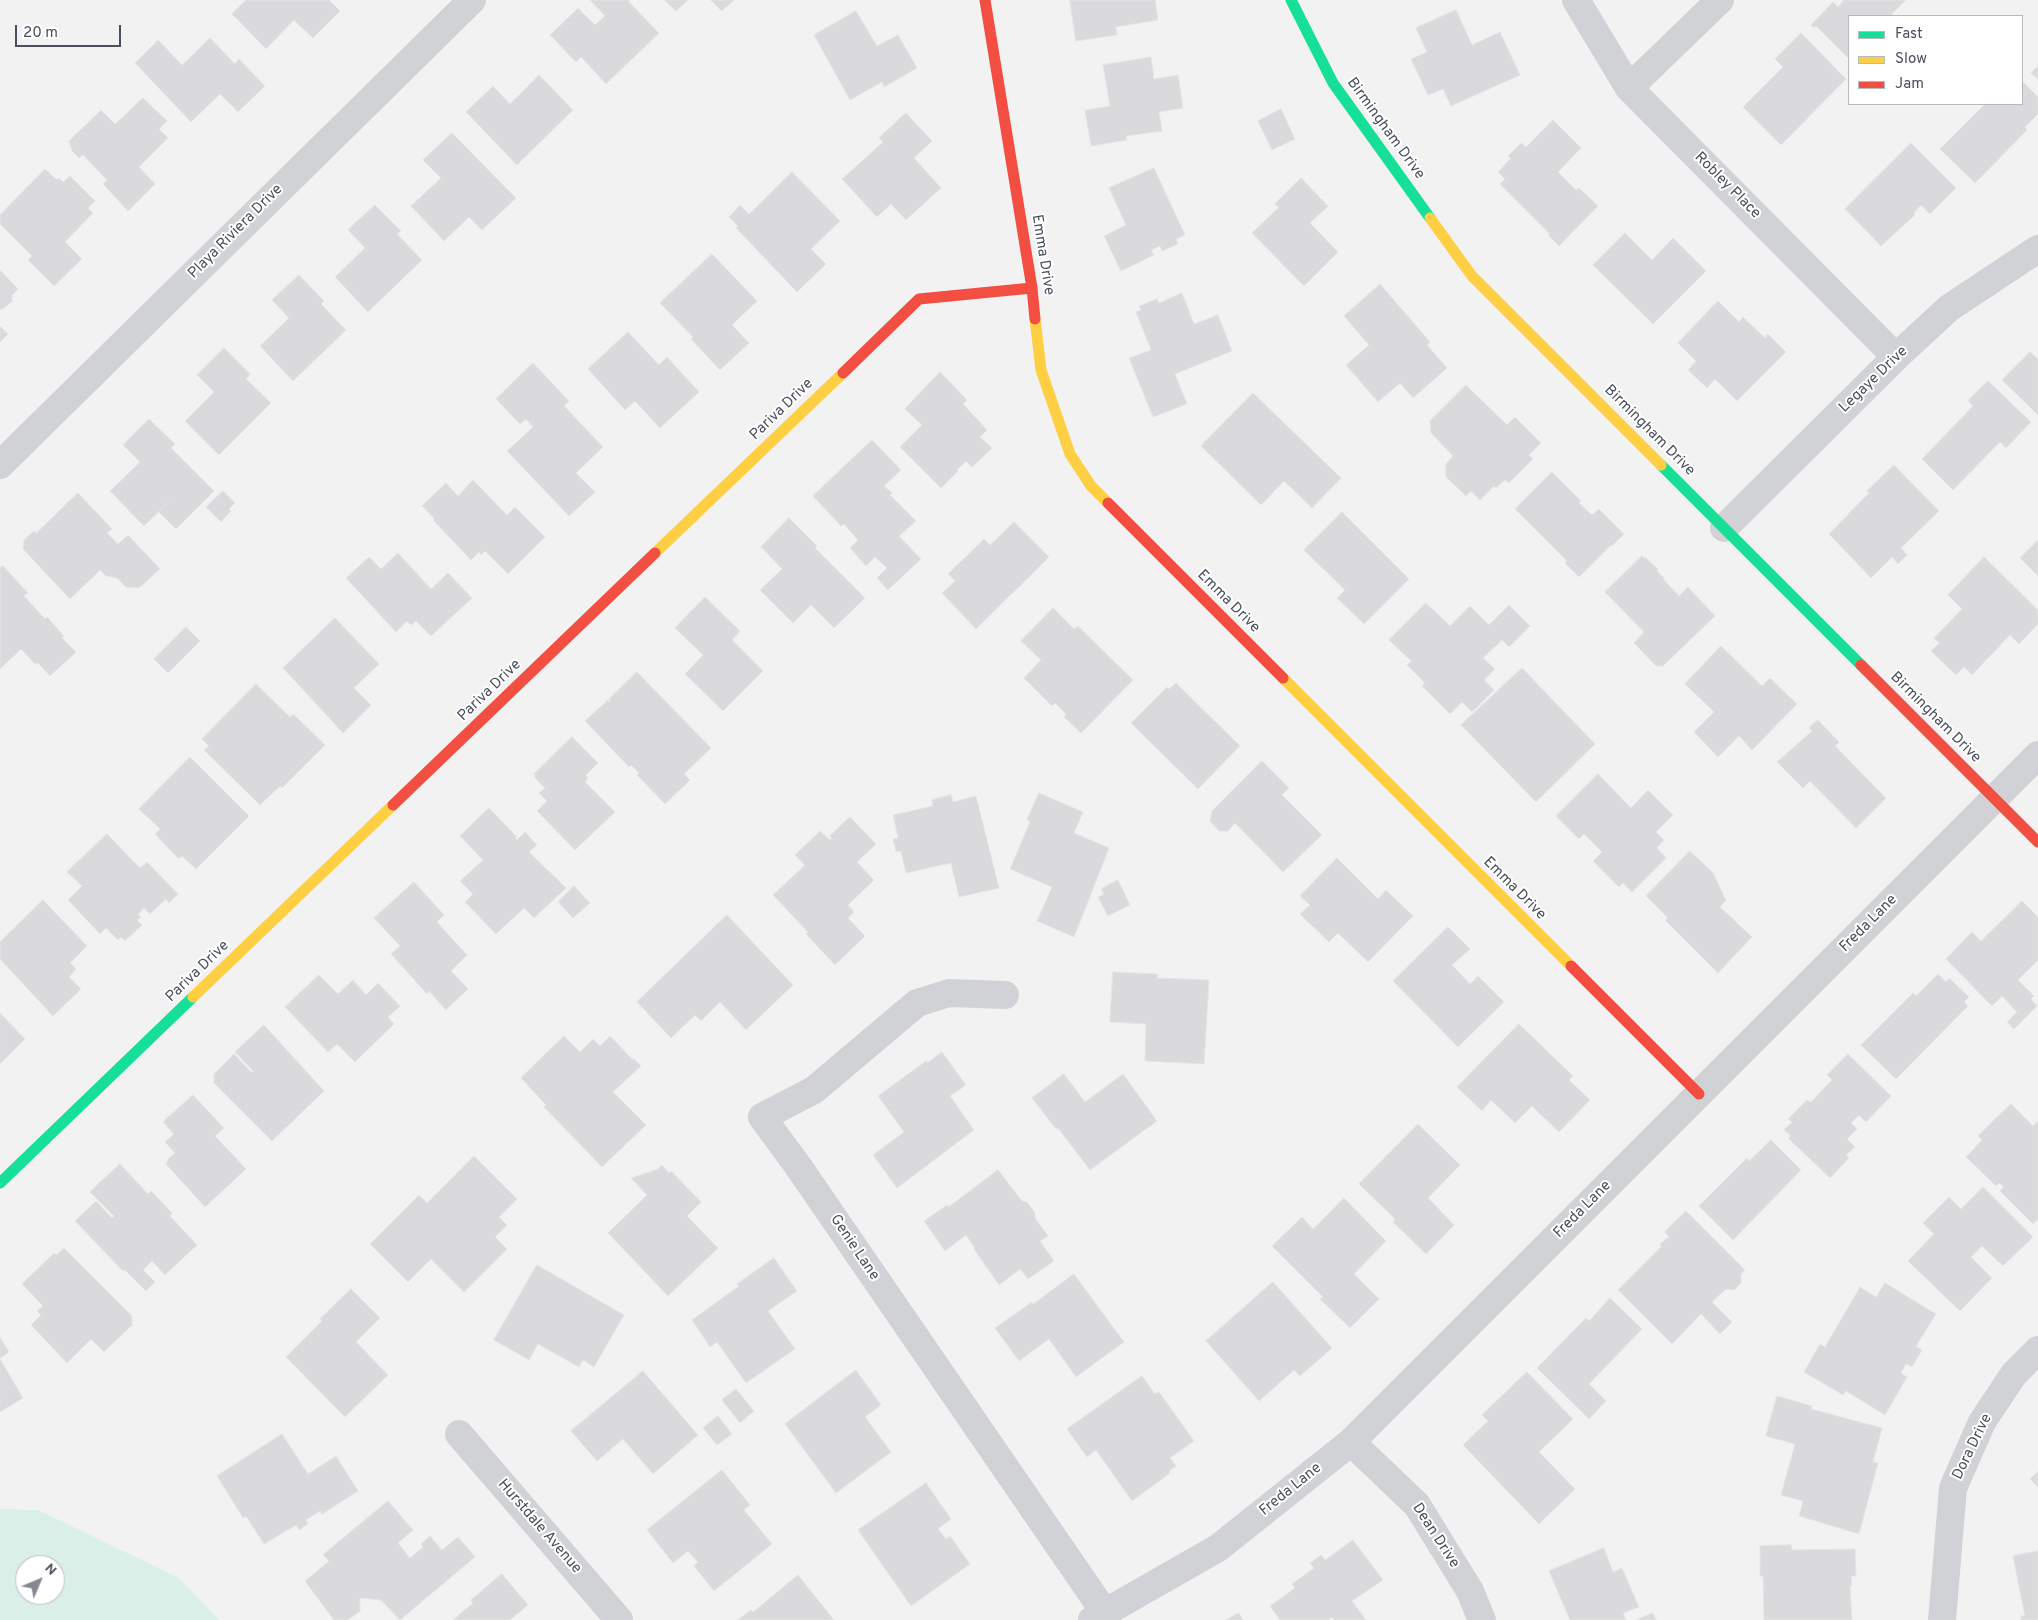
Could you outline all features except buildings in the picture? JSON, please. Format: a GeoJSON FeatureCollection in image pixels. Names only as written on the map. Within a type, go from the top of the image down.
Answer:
{"type":"FeatureCollection","features":[{"type":"Feature","properties":{"kind":"street","name":"Playa Riviera Drive"},"geometry":{"type":"LineString","coordinates":[[0,465],[472,0]]}},
{"type":"Feature","properties":{"kind":"street","name":"Emma Drive"},"geometry":{"type":"LineString","coordinates":[[985,0],[1032,288],[1041,370],[1070,454],[1091,486],[1699,1094]]}},
{"type":"Feature","properties":{"kind":"street","name":"Birmingham Drive"},"geometry":{"type":"LineString","coordinates":[[1291,0],[1333,83],[1472,276],[2038,842]]}},
{"type":"Feature","properties":{"kind":"street","name":"Robley Place"},"geometry":{"type":"LineString","coordinates":[[1576,0],[1629,88],[1896,357]]}},
{"type":"Feature","properties":{"kind":"street"},"geometry":{"type":"LineString","coordinates":[[1629,88],[1720,0]]}},
{"type":"Feature","properties":{"kind":"street","name":"Legaye Drive"},"geometry":{"type":"LineString","coordinates":[[1724,528],[1896,357],[1949,308],[2038,249]]}},
{"type":"Feature","properties":{"kind":"street","name":"Pariva Drive"},"geometry":{"type":"LineString","coordinates":[[0,1183],[919,299],[1032,288]]}},
{"type":"Feature","properties":{"kind":"street","name":"Freda Lane"},"geometry":{"type":"LineString","coordinates":[[1098,1617],[1218,1548],[1351,1442],[2038,755]]}},
{"type":"Feature","properties":{"kind":"street","name":"Genie Lane"},"geometry":{"type":"LineString","coordinates":[[1005,995],[949,993],[918,1003],[814,1090],[762,1117],[798,1166],[1098,1617]]}},
{"type":"Feature","properties":{"kind":"street","name":"Dora Drive"},"geometry":{"type":"LineString","coordinates":[[1942,1620],[1953,1488],[1982,1422],[2014,1374],[2038,1350]]}},
{"type":"Feature","properties":{"kind":"street","name":"Hurstdale Avenue"},"geometry":{"type":"LineString","coordinates":[[459,1434],[619,1620]]}},
{"type":"Feature","properties":{"kind":"street","name":"Dean Drive"},"geometry":{"type":"LineString","coordinates":[[1351,1442],[1417,1505],[1470,1591],[1482,1620]]}},
{"type":"Feature","properties":{"kind":"green space"},"geometry":{"type":"Polygon","coordinates":[[[0,1509],[38,1510],[179,1578],[219,1620],[0,1620],[0,1509]]]}},
{"type":"Feature","properties":{"kind":"traffic: fast"},"geometry":{"type":"LineString","coordinates":[[1291,0],[1333,83],[1430,218]]}},
{"type":"Feature","properties":{"kind":"traffic: fast"},"geometry":{"type":"LineString","coordinates":[[1661,465],[1861,665]]}},
{"type":"Feature","properties":{"kind":"traffic: fast"},"geometry":{"type":"LineString","coordinates":[[0,1183],[193,997]]}},
{"type":"Feature","properties":{"kind":"traffic: slow"},"geometry":{"type":"LineString","coordinates":[[1430,218],[1472,276],[1661,465]]}},
{"type":"Feature","properties":{"kind":"traffic: slow"},"geometry":{"type":"LineString","coordinates":[[1035,319],[1041,370],[1070,454],[1091,486],[1108,503]]}},
{"type":"Feature","properties":{"kind":"traffic: slow"},"geometry":{"type":"LineString","coordinates":[[655,553],[843,373]]}},
{"type":"Feature","properties":{"kind":"traffic: slow"},"geometry":{"type":"LineString","coordinates":[[1283,678],[1571,966]]}},
{"type":"Feature","properties":{"kind":"traffic: slow"},"geometry":{"type":"LineString","coordinates":[[193,997],[393,805]]}},
{"type":"Feature","properties":{"kind":"traffic: jam"},"geometry":{"type":"LineString","coordinates":[[985,0],[1032,288],[1035,319]]}},
{"type":"Feature","properties":{"kind":"traffic: jam"},"geometry":{"type":"LineString","coordinates":[[843,373],[919,299],[1032,288]]}},
{"type":"Feature","properties":{"kind":"traffic: jam"},"geometry":{"type":"LineString","coordinates":[[1108,503],[1283,678]]}},
{"type":"Feature","properties":{"kind":"traffic: jam"},"geometry":{"type":"LineString","coordinates":[[393,805],[655,553]]}},
{"type":"Feature","properties":{"kind":"traffic: jam"},"geometry":{"type":"LineString","coordinates":[[1861,665],[2038,842]]}},
{"type":"Feature","properties":{"kind":"traffic: jam"},"geometry":{"type":"LineString","coordinates":[[1571,966],[1699,1094]]}}]}
